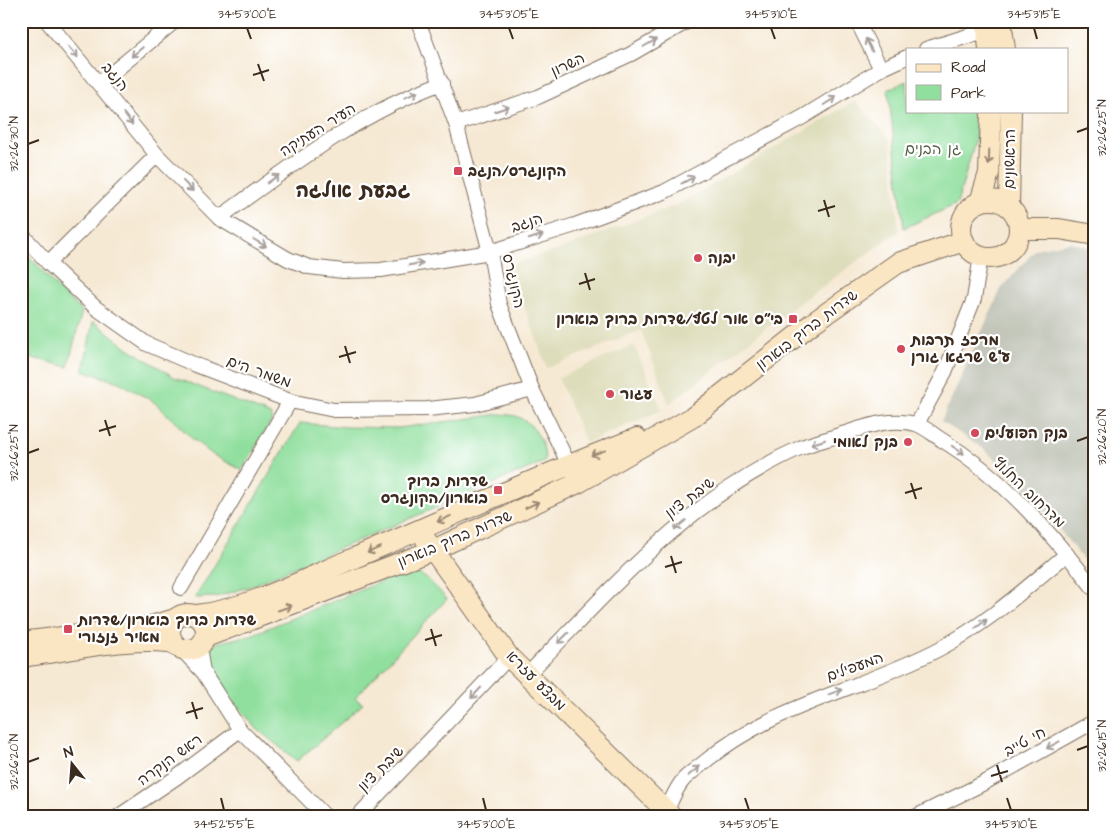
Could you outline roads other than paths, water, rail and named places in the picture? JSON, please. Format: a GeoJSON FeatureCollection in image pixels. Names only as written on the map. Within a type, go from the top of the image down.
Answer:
{"type":"FeatureCollection","features":[{"type":"Feature","properties":{"kind":"street","name":"הנגב"},"geometry":{"type":"LineString","coordinates":[[47,21],[158,154],[219,218],[280,254],[309,267],[343,271],[381,270],[490,252],[575,225],[664,192],[804,117],[881,70],[906,58]]}},
{"type":"Feature","properties":{"kind":"street"},"geometry":{"type":"LineString","coordinates":[[100,83],[175,21]]}},
{"type":"Feature","properties":{"kind":"street","name":"הקונגרס"},"geometry":{"type":"LineString","coordinates":[[418,21],[456,124],[490,252],[500,304],[532,389],[578,483]]}},
{"type":"Feature","properties":{"kind":"street","name":"השרון"},"geometry":{"type":"LineString","coordinates":[[456,124],[538,97],[631,54],[688,21]]}},
{"type":"Feature","properties":{"kind":"street"},"geometry":{"type":"LineString","coordinates":[[857,21],[881,70]]}},
{"type":"Feature","properties":{"kind":"street"},"geometry":{"type":"LineString","coordinates":[[929,48],[993,29],[1004,48]]}},
{"type":"Feature","properties":{"kind":"street","name":"העיר העתיקה"},"geometry":{"type":"LineString","coordinates":[[219,218],[329,139],[410,95],[442,83]]}},
{"type":"Feature","properties":{"kind":"street","name":"הראשונים"},"geometry":{"type":"LineString","coordinates":[[980,202],[989,172],[991,112]]}},
{"type":"Feature","properties":{"kind":"street","name":"הראשונים"},"geometry":{"type":"LineString","coordinates":[[1010,112],[1010,207]]}},
{"type":"Feature","properties":{"kind":"street"},"geometry":{"type":"LineString","coordinates":[[48,263],[158,154]]}},
{"type":"Feature","properties":{"kind":"street"},"geometry":{"type":"LineString","coordinates":[[991,200],[1001,202],[1010,207],[1016,217],[1019,229],[1015,244],[1010,250],[996,256],[981,256],[974,253],[964,241],[962,221],[972,206],[991,200]]}},
{"type":"Feature","properties":{"kind":"street","name":"שדרות ברוך בוארון"},"geometry":{"type":"LineString","coordinates":[[927,252],[962,221]]}},
{"type":"Feature","properties":{"kind":"street"},"geometry":{"type":"LineString","coordinates":[[1019,229],[1059,229],[1095,235]]}},
{"type":"Feature","properties":{"kind":"street","name":"משמר הים"},"geometry":{"type":"LineString","coordinates":[[21,233],[48,263],[96,308],[147,344],[290,401],[334,410],[428,409],[475,404],[532,389]]}},
{"type":"Feature","properties":{"kind":"street","name":"שדרות ברוך בוארון"},"geometry":{"type":"LineString","coordinates":[[204,641],[433,550],[578,483],[693,417],[814,322],[898,262],[964,241]]}},
{"type":"Feature","properties":{"kind":"street"},"geometry":{"type":"LineString","coordinates":[[917,424],[945,372],[974,298],[981,256]]}},
{"type":"Feature","properties":{"kind":"street"},"geometry":{"type":"LineString","coordinates":[[181,588],[290,401]]}},
{"type":"Feature","properties":{"kind":"street","name":"שדרות ברוך בוארון"},"geometry":{"type":"LineString","coordinates":[[197,615],[214,613],[257,598],[419,530],[569,463],[693,417]]}},
{"type":"Feature","properties":{"kind":"street","name":"שיבת ציון"},"geometry":{"type":"LineString","coordinates":[[526,675],[655,545],[741,480],[804,447],[863,428],[890,422],[917,424]]}},
{"type":"Feature","properties":{"kind":"street","name":"מדרחוב החלוץ"},"geometry":{"type":"LineString","coordinates":[[917,424],[961,451],[1027,509],[1067,554],[1095,590]]}},
{"type":"Feature","properties":{"kind":"street","name":"מבצע עזרא"},"geometry":{"type":"LineString","coordinates":[[419,530],[509,657],[667,814]]}},
{"type":"Feature","properties":{"kind":"street"},"geometry":{"type":"LineString","coordinates":[[452,577],[456,556],[468,535]]}},
{"type":"Feature","properties":{"kind":"street","name":"המעפילים"},"geometry":{"type":"LineString","coordinates":[[667,814],[675,792],[684,779],[729,742],[769,719],[903,667],[979,627],[1067,554]]}},
{"type":"Feature","properties":{"kind":"street"},"geometry":{"type":"LineString","coordinates":[[21,642],[140,628],[174,620],[184,614],[197,615],[206,624],[200,654],[203,672]]}},
{"type":"Feature","properties":{"kind":"street"},"geometry":{"type":"LineString","coordinates":[[174,620],[170,630],[178,646],[203,672],[240,730],[325,816]]}},
{"type":"Feature","properties":{"kind":"street"},"geometry":{"type":"LineString","coordinates":[[21,657],[137,642],[162,641],[193,650],[204,641]]}},
{"type":"Feature","properties":{"kind":"street","name":"שיבת ציון"},"geometry":{"type":"LineString","coordinates":[[358,816],[509,657]]}},
{"type":"Feature","properties":{"kind":"street","name":"חי טייב"},"geometry":{"type":"LineString","coordinates":[[917,816],[984,783],[1095,721]]}},
{"type":"Feature","properties":{"kind":"street","name":"ראש הנקרה"},"geometry":{"type":"LineString","coordinates":[[119,816],[178,777],[240,730]]}},
{"type":"Feature","properties":{"kind":"place","name":"הקונגרס/הנגב"},"geometry":{"type":"Point","coordinates":[458,171]}},
{"type":"Feature","properties":{"kind":"place","name":"יבנה"},"geometry":{"type":"Point","coordinates":[698,258]}},
{"type":"Feature","properties":{"kind":"place","name":"בי״ס אור לטף/שדרות ברוך בוארון"},"geometry":{"type":"Point","coordinates":[793,319]}},
{"type":"Feature","properties":{"kind":"place","name":"מרכז תרבות ע\"ש שרגא גורן"},"geometry":{"type":"Point","coordinates":[901,349]}},
{"type":"Feature","properties":{"kind":"place","name":"עגור"},"geometry":{"type":"Point","coordinates":[610,394]}},
{"type":"Feature","properties":{"kind":"place","name":"בנק הפועלים"},"geometry":{"type":"Point","coordinates":[975,433]}},
{"type":"Feature","properties":{"kind":"place","name":"בנק לאומי"},"geometry":{"type":"Point","coordinates":[908,442]}},
{"type":"Feature","properties":{"kind":"place","name":"שדרות ברוך בוארון/הקונגרס"},"geometry":{"type":"Point","coordinates":[498,490]}},
{"type":"Feature","properties":{"kind":"place","name":"שדרות ברוך בוארון/שדרות מאיר זנזורי"},"geometry":{"type":"Point","coordinates":[68,629]}},
{"type":"Feature","properties":{"kind":"district","name":"גבעת אולגה"},"geometry":{"type":"Point","coordinates":[353,191]}},
{"type":"Feature","properties":{"kind":"park label","name":"גן הבנים"},"geometry":{"type":"Point","coordinates":[933,149]}}]}
